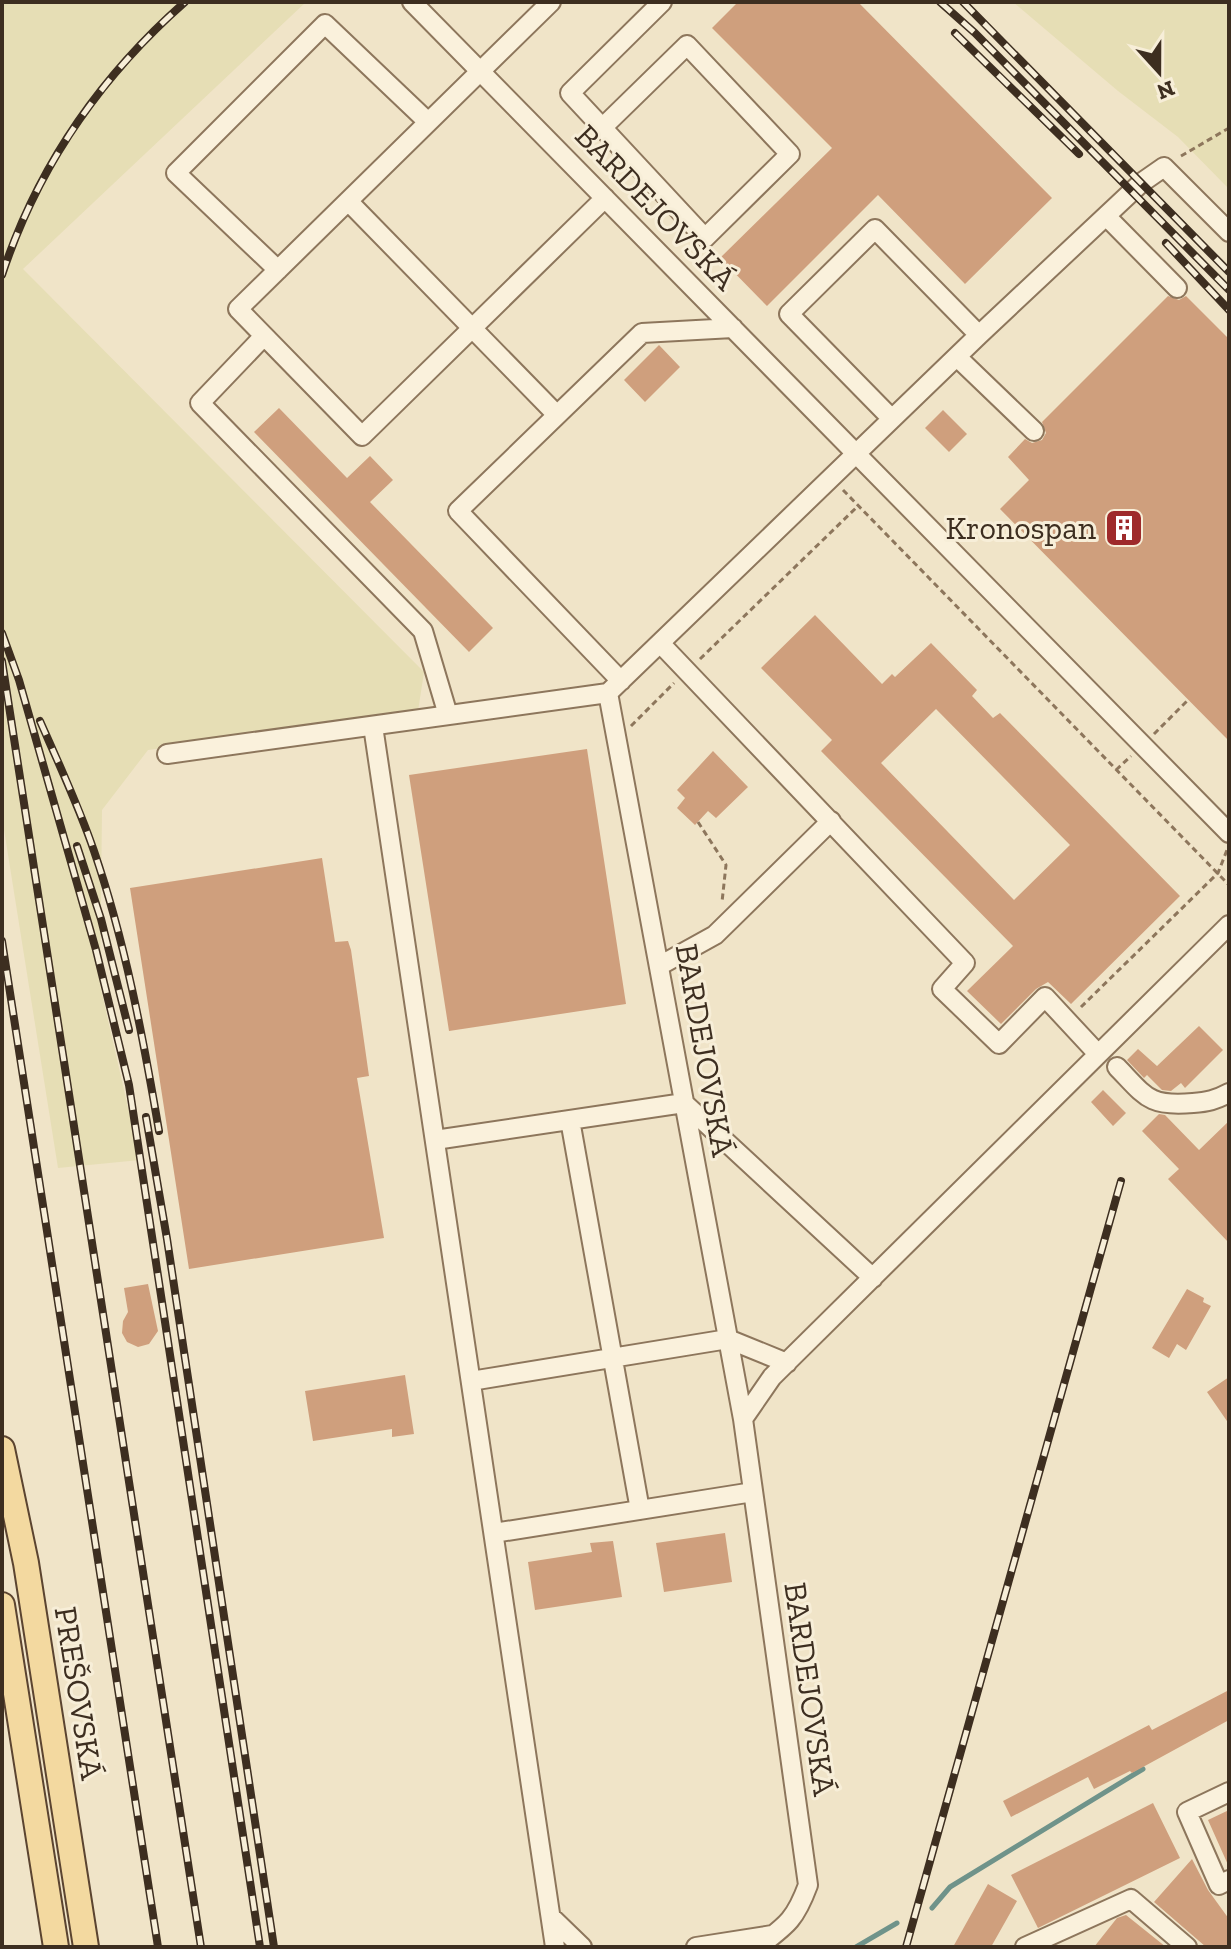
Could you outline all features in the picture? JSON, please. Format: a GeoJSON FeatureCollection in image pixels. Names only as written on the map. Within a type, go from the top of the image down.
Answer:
{"type":"FeatureCollection","features":[{"type":"Feature","properties":{"kind":"main road","name":"PREŠOVSKÁ"},"geometry":{"type":"LineString","coordinates":[[2,1449],[29,1578],[86,1947]]}},
{"type":"Feature","properties":{"kind":"main road","name":"PREŠOVSKÁ"},"geometry":{"type":"LineString","coordinates":[[2,1605],[56,1947]]}},
{"type":"Feature","properties":{"kind":"street","name":"BARDEJOVSKÁ"},"geometry":{"type":"LineString","coordinates":[[412,2],[1229,833]]}},
{"type":"Feature","properties":{"kind":"street"},"geometry":{"type":"LineString","coordinates":[[551,2],[238,309],[362,436],[605,198]]}},
{"type":"Feature","properties":{"kind":"street"},"geometry":{"type":"LineString","coordinates":[[602,128],[687,45],[790,154],[705,238],[602,128],[570,93],[662,2]]}},
{"type":"Feature","properties":{"kind":"street"},"geometry":{"type":"LineString","coordinates":[[278,270],[176,173],[325,24],[428,122]]}},
{"type":"Feature","properties":{"kind":"street"},"geometry":{"type":"LineString","coordinates":[[167,754],[448,715],[615,687],[1141,183],[1164,167],[1229,232]]}},
{"type":"Feature","properties":{"kind":"street"},"geometry":{"type":"LineString","coordinates":[[348,201],[557,415]]}},
{"type":"Feature","properties":{"kind":"street"},"geometry":{"type":"LineString","coordinates":[[1107,217],[1177,288]]}},
{"type":"Feature","properties":{"kind":"street"},"geometry":{"type":"LineString","coordinates":[[892,419],[789,314],[875,229],[979,335]]}},
{"type":"Feature","properties":{"kind":"street"},"geometry":{"type":"LineString","coordinates":[[615,687],[458,511],[642,333],[733,328]]}},
{"type":"Feature","properties":{"kind":"street"},"geometry":{"type":"LineString","coordinates":[[264,336],[200,403],[423,631],[448,715]]}},
{"type":"Feature","properties":{"kind":"street"},"geometry":{"type":"LineString","coordinates":[[957,357],[1034,431]]}},
{"type":"Feature","properties":{"kind":"street"},"geometry":{"type":"LineString","coordinates":[[660,643],[965,963],[942,989],[999,1044],[1045,997],[1098,1054]]}},
{"type":"Feature","properties":{"kind":"street","name":"BARDEJOVSKÁ"},"geometry":{"type":"LineString","coordinates":[[615,687],[617,739],[743,1419],[808,1885],[790,1923],[758,1947]]}},
{"type":"Feature","properties":{"kind":"street"},"geometry":{"type":"LineString","coordinates":[[373,726],[555,1947]]}},
{"type":"Feature","properties":{"kind":"street"},"geometry":{"type":"LineString","coordinates":[[659,966],[720,930],[831,821]]}},
{"type":"Feature","properties":{"kind":"street"},"geometry":{"type":"LineString","coordinates":[[743,1419],[772,1377],[1229,925]]}},
{"type":"Feature","properties":{"kind":"street"},"geometry":{"type":"LineString","coordinates":[[1117,1067],[1147,1097],[1167,1106],[1215,1101],[1229,1093]]}},
{"type":"Feature","properties":{"kind":"street"},"geometry":{"type":"LineString","coordinates":[[435,1140],[684,1103],[873,1278]]}},
{"type":"Feature","properties":{"kind":"street"},"geometry":{"type":"LineString","coordinates":[[570,1120],[640,1510]]}},
{"type":"Feature","properties":{"kind":"street"},"geometry":{"type":"LineString","coordinates":[[471,1381],[728,1339],[787,1363]]}},
{"type":"Feature","properties":{"kind":"street"},"geometry":{"type":"LineString","coordinates":[[494,1533],[753,1492]]}},
{"type":"Feature","properties":{"kind":"street"},"geometry":{"type":"LineString","coordinates":[[1229,1792],[1187,1812],[1224,1882],[1229,1902]]}},
{"type":"Feature","properties":{"kind":"street"},"geometry":{"type":"LineString","coordinates":[[1025,1947],[1131,1899],[1187,1947]]}},
{"type":"Feature","properties":{"kind":"street"},"geometry":{"type":"LineString","coordinates":[[551,1917],[582,1947]]}},
{"type":"Feature","properties":{"kind":"street"},"geometry":{"type":"LineString","coordinates":[[696,1947],[775,1934]]}},
{"type":"Feature","properties":{"kind":"path"},"geometry":{"type":"LineString","coordinates":[[1164,167],[1229,128]]}},
{"type":"Feature","properties":{"kind":"path"},"geometry":{"type":"LineString","coordinates":[[831,478],[1229,885]]}},
{"type":"Feature","properties":{"kind":"path"},"geometry":{"type":"LineString","coordinates":[[617,739],[858,506]]}},
{"type":"Feature","properties":{"kind":"path"},"geometry":{"type":"LineString","coordinates":[[698,822],[726,865],[720,930]]}},
{"type":"Feature","properties":{"kind":"path"},"geometry":{"type":"LineString","coordinates":[[1067,1021],[1218,873],[1229,845]]}},
{"type":"Feature","properties":{"kind":"shaded area"},"geometry":{"type":"Polygon","coordinates":[[[2,2],[306,2],[23,269],[424,672],[418,711],[148,750],[102,810],[100,985],[140,1160],[58,1168],[2,817],[2,2]]]}},
{"type":"Feature","properties":{"kind":"shaded area"},"geometry":{"type":"Polygon","coordinates":[[[1013,2],[1229,2],[1229,189],[1178,137],[1013,2]]]}},
{"type":"Feature","properties":{"kind":"building"},"geometry":{"type":"Polygon","coordinates":[[[738,2],[858,2],[1052,198],[965,284],[878,195],[767,306],[720,258],[832,148],[712,28],[738,2]]]}},
{"type":"Feature","properties":{"kind":"building","name":"Kronospan"},"geometry":{"type":"Polygon","coordinates":[[[1168,296],[1179,300],[1186,296],[1229,339],[1229,741],[1000,509],[1029,480],[1008,457],[1025,439],[1032,443],[1042,440],[1046,433],[1042,422],[1168,296]]]}},
{"type":"Feature","properties":{"kind":"building"},"geometry":{"type":"Polygon","coordinates":[[[659,345],[680,367],[645,402],[624,380],[659,345]]]}},
{"type":"Feature","properties":{"kind":"building"},"geometry":{"type":"Polygon","coordinates":[[[279,408],[347,478],[370,456],[393,480],[370,502],[493,628],[469,652],[254,432],[279,408]]]}},
{"type":"Feature","properties":{"kind":"building"},"geometry":{"type":"Polygon","coordinates":[[[943,410],[967,434],[949,452],[925,428],[943,410]]]}},
{"type":"Feature","properties":{"kind":"building"},"geometry":{"type":"Polygon","coordinates":[[[815,615],[882,684],[892,674],[895,677],[931,643],[977,690],[972,696],[993,718],[1000,713],[1180,896],[1071,1004],[1048,982],[1036,989],[1001,1024],[967,991],[1013,946],[821,751],[832,740],[761,668],[815,615]],[[936,709],[881,763],[1014,900],[1070,845],[936,709]]]}},
{"type":"Feature","properties":{"kind":"building"},"geometry":{"type":"Polygon","coordinates":[[[587,749],[626,1004],[449,1031],[409,775],[587,749]]]}},
{"type":"Feature","properties":{"kind":"building"},"geometry":{"type":"Polygon","coordinates":[[[713,751],[748,787],[716,818],[708,811],[695,825],[677,808],[685,798],[677,790],[713,751]]]}},
{"type":"Feature","properties":{"kind":"building"},"geometry":{"type":"Polygon","coordinates":[[[322,858],[335,942],[348,941],[351,950],[369,1076],[357,1078],[384,1238],[189,1269],[130,888],[322,858]]]}},
{"type":"Feature","properties":{"kind":"building"},"geometry":{"type":"Polygon","coordinates":[[[1199,1026],[1223,1050],[1185,1088],[1181,1083],[1171,1091],[1162,1090],[1147,1075],[1144,1078],[1127,1060],[1138,1049],[1157,1066],[1199,1026]]]}},
{"type":"Feature","properties":{"kind":"building"},"geometry":{"type":"Polygon","coordinates":[[[1103,1090],[1126,1113],[1113,1126],[1091,1102],[1103,1090]]]}},
{"type":"Feature","properties":{"kind":"building"},"geometry":{"type":"Polygon","coordinates":[[[1159,1114],[1165,1115],[1199,1150],[1229,1121],[1229,1243],[1168,1179],[1179,1169],[1142,1131],[1159,1114]]]}},
{"type":"Feature","properties":{"kind":"building"},"geometry":{"type":"Polygon","coordinates":[[[148,1284],[158,1331],[149,1344],[138,1347],[127,1342],[122,1333],[128,1312],[124,1288],[148,1284]]]}},
{"type":"Feature","properties":{"kind":"building"},"geometry":{"type":"Polygon","coordinates":[[[1187,1289],[1204,1298],[1203,1302],[1211,1306],[1186,1350],[1177,1344],[1169,1358],[1152,1348],[1187,1289]]]}},
{"type":"Feature","properties":{"kind":"building"},"geometry":{"type":"Polygon","coordinates":[[[405,1375],[414,1434],[392,1437],[392,1429],[313,1441],[305,1391],[405,1375]]]}},
{"type":"Feature","properties":{"kind":"building"},"geometry":{"type":"Polygon","coordinates":[[[1229,1377],[1229,1424],[1207,1392],[1229,1377]]]}},
{"type":"Feature","properties":{"kind":"building"},"geometry":{"type":"Polygon","coordinates":[[[725,1533],[732,1582],[664,1592],[656,1543],[725,1533]]]}},
{"type":"Feature","properties":{"kind":"building"},"geometry":{"type":"Polygon","coordinates":[[[613,1541],[622,1597],[535,1610],[528,1562],[592,1552],[590,1543],[613,1541]]]}},
{"type":"Feature","properties":{"kind":"building"},"geometry":{"type":"Polygon","coordinates":[[[1229,1690],[1229,1720],[1132,1773],[1130,1771],[1094,1789],[1088,1777],[1011,1817],[1003,1801],[1149,1725],[1152,1730],[1229,1690]]]}},
{"type":"Feature","properties":{"kind":"building"},"geometry":{"type":"Polygon","coordinates":[[[1153,1803],[1180,1858],[1038,1928],[1011,1875],[1153,1803]]]}},
{"type":"Feature","properties":{"kind":"building"},"geometry":{"type":"Polygon","coordinates":[[[1229,1810],[1229,1867],[1208,1820],[1229,1810]]]}},
{"type":"Feature","properties":{"kind":"building"},"geometry":{"type":"Polygon","coordinates":[[[1192,1859],[1208,1890],[1229,1919],[1229,1947],[1206,1947],[1154,1902],[1192,1859]]]}},
{"type":"Feature","properties":{"kind":"building"},"geometry":{"type":"Polygon","coordinates":[[[988,1884],[1017,1901],[991,1947],[953,1947],[988,1884]]]}},
{"type":"Feature","properties":{"kind":"building"},"geometry":{"type":"Polygon","coordinates":[[[1126,1915],[1166,1947],[1094,1947],[1117,1918],[1126,1915]]]}},
{"type":"Feature","properties":{"kind":"waterway"},"geometry":{"type":"LineString","coordinates":[[932,1908],[950,1887],[1143,1769]]}},
{"type":"Feature","properties":{"kind":"waterway"},"geometry":{"type":"LineString","coordinates":[[856,1947],[897,1923]]}},
{"type":"Feature","properties":{"kind":"railway"},"geometry":{"type":"LineString","coordinates":[[2,275],[34,198],[75,126],[126,61],[185,2]]}},
{"type":"Feature","properties":{"kind":"railway"},"geometry":{"type":"LineString","coordinates":[[940,2],[975,33],[1229,290]]}},
{"type":"Feature","properties":{"kind":"railway"},"geometry":{"type":"LineString","coordinates":[[963,2],[1229,272]]}},
{"type":"Feature","properties":{"kind":"railway"},"geometry":{"type":"LineString","coordinates":[[955,33],[1079,154]]}},
{"type":"Feature","properties":{"kind":"railway"},"geometry":{"type":"LineString","coordinates":[[1166,243],[1229,310]]}},
{"type":"Feature","properties":{"kind":"railway"},"geometry":{"type":"LineString","coordinates":[[2,633],[19,680],[96,950],[129,1085],[260,1947]]}},
{"type":"Feature","properties":{"kind":"railway"},"geometry":{"type":"LineString","coordinates":[[2,661],[201,1947]]}},
{"type":"Feature","properties":{"kind":"railway"},"geometry":{"type":"LineString","coordinates":[[40,721],[82,818],[105,885],[132,990],[159,1131]]}},
{"type":"Feature","properties":{"kind":"railway"},"geometry":{"type":"LineString","coordinates":[[77,846],[101,919],[129,1030]]}},
{"type":"Feature","properties":{"kind":"railway"},"geometry":{"type":"LineString","coordinates":[[2,941],[158,1947]]}},
{"type":"Feature","properties":{"kind":"railway"},"geometry":{"type":"LineString","coordinates":[[146,1117],[274,1947]]}},
{"type":"Feature","properties":{"kind":"railway"},"geometry":{"type":"LineString","coordinates":[[906,1947],[1121,1181]]}},
{"type":"Feature","properties":{"kind":"place","name":"Kronospan"},"geometry":{"type":"Point","coordinates":[1124,528]}}]}
